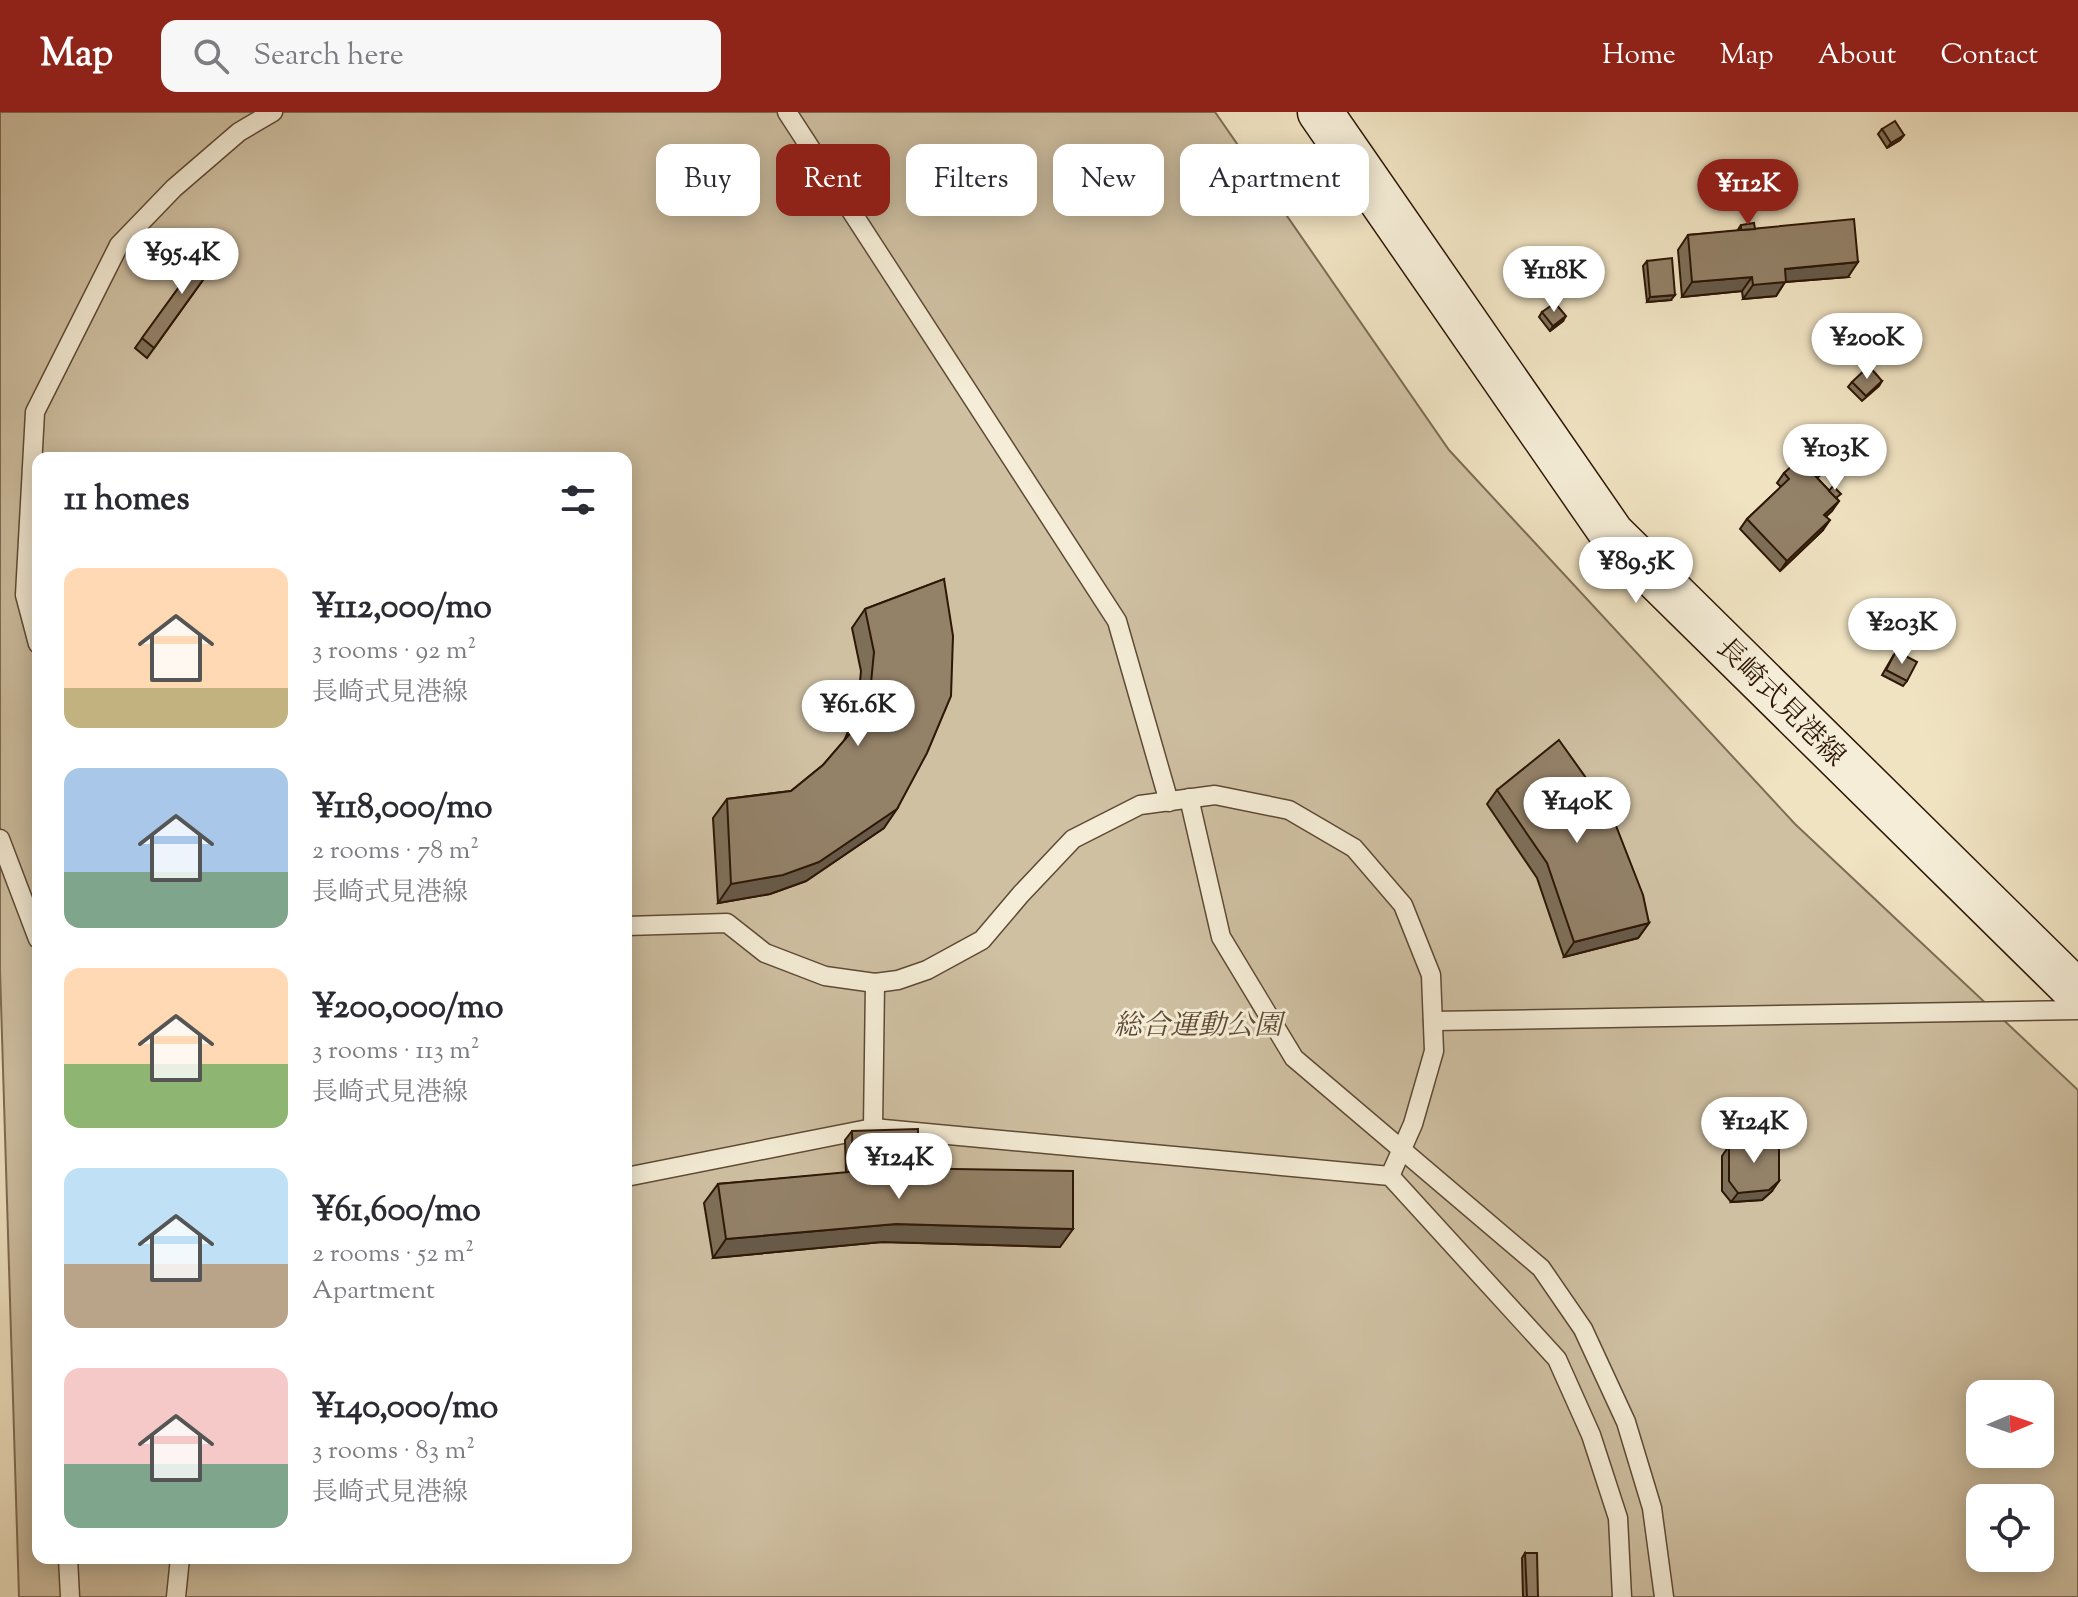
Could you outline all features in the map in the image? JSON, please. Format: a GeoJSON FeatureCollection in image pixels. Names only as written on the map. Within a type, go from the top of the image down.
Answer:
{"type":"FeatureCollection","features":[{"type":"Feature","properties":{"kind":"main road","name":"長崎式見港線"},"geometry":{"type":"LineString","coordinates":[[1320,112],[1612,534],[2078,993]]}},
{"type":"Feature","properties":{"kind":"lane"},"geometry":{"type":"LineString","coordinates":[[33,452],[35,412],[119,245],[174,188],[239,132],[273,112]]}},
{"type":"Feature","properties":{"kind":"lane"},"geometry":{"type":"LineString","coordinates":[[787,112],[1117,621],[1169,802]]}},
{"type":"Feature","properties":{"kind":"lane"},"geometry":{"type":"LineString","coordinates":[[32,467],[25,595],[32,621]]}},
{"type":"Feature","properties":{"kind":"lane"},"geometry":{"type":"LineString","coordinates":[[632,926],[727,923],[765,953],[825,976],[875,983],[898,980],[927,970],[982,940],[1073,839],[1140,805],[1215,795],[1289,810],[1354,848],[1403,905],[1431,975],[1434,1051],[1413,1124],[1390,1176]]}},
{"type":"Feature","properties":{"kind":"lane"},"geometry":{"type":"LineString","coordinates":[[1189,798],[1221,937],[1294,1058],[1541,1268],[1583,1329],[1631,1436],[1652,1508],[1664,1597]]}},
{"type":"Feature","properties":{"kind":"lane"},"geometry":{"type":"LineString","coordinates":[[0,839],[32,923]]}},
{"type":"Feature","properties":{"kind":"lane"},"geometry":{"type":"LineString","coordinates":[[873,1128],[875,983]]}},
{"type":"Feature","properties":{"kind":"lane"},"geometry":{"type":"LineString","coordinates":[[1433,1021],[2078,1010]]}},
{"type":"Feature","properties":{"kind":"lane"},"geometry":{"type":"LineString","coordinates":[[632,1176],[873,1128],[1390,1176],[1557,1359],[1591,1435],[1618,1518],[1622,1597]]}},
{"type":"Feature","properties":{"kind":"lane"},"geometry":{"type":"LineString","coordinates":[[68,1564],[70,1597]]}},
{"type":"Feature","properties":{"kind":"lane"},"geometry":{"type":"LineString","coordinates":[[176,1597],[179,1564]]}},
{"type":"Feature","properties":{"kind":"green space","name":"総合運動公園"},"geometry":{"type":"Polygon","coordinates":[[[0,112],[1215,112],[1237,144],[1180,144],[1180,216],[1287,216],[1449,450],[1795,824],[2078,1090],[2078,1597],[19,1597],[0,970],[0,112]]]}},
{"type":"Feature","properties":{"kind":"building"},"geometry":{"type":"Polygon","coordinates":[[[1895,121],[1904,135],[1891,143],[1882,129],[1895,121]]]}},
{"type":"Feature","properties":{"kind":"building"},"geometry":{"type":"Polygon","coordinates":[[[1854,219],[1858,262],[1785,269],[1786,282],[1753,285],[1752,277],[1692,282],[1688,235],[1854,219]]]}},
{"type":"Feature","properties":{"kind":"building"},"geometry":{"type":"Polygon","coordinates":[[[1754,223],[1755,229],[1741,230],[1741,225],[1754,223]]]}},
{"type":"Feature","properties":{"kind":"building"},"geometry":{"type":"Polygon","coordinates":[[[211,243],[223,252],[154,348],[142,338],[211,243]]]}},
{"type":"Feature","properties":{"kind":"building"},"geometry":{"type":"Polygon","coordinates":[[[1672,258],[1675,295],[1650,297],[1647,261],[1672,258]]]}},
{"type":"Feature","properties":{"kind":"building"},"geometry":{"type":"Polygon","coordinates":[[[1555,303],[1566,316],[1553,326],[1542,312],[1555,303]]]}},
{"type":"Feature","properties":{"kind":"building"},"geometry":{"type":"Polygon","coordinates":[[[1869,366],[1882,381],[1866,396],[1852,382],[1869,366]]]}},
{"type":"Feature","properties":{"kind":"building"},"geometry":{"type":"Polygon","coordinates":[[[1806,456],[1822,474],[1817,478],[1804,464],[1801,467],[1798,464],[1806,456]]]}},
{"type":"Feature","properties":{"kind":"building"},"geometry":{"type":"Polygon","coordinates":[[[1795,463],[1800,468],[1804,464],[1839,501],[1824,515],[1830,520],[1787,561],[1747,519],[1789,479],[1784,473],[1795,463]]]}},
{"type":"Feature","properties":{"kind":"building"},"geometry":{"type":"Polygon","coordinates":[[[1833,486],[1841,494],[1836,498],[1829,491],[1833,486]]]}},
{"type":"Feature","properties":{"kind":"building"},"geometry":{"type":"Polygon","coordinates":[[[944,579],[953,636],[951,696],[927,753],[897,809],[819,862],[783,875],[731,884],[727,799],[791,791],[823,765],[854,729],[870,693],[874,652],[865,609],[944,579]]]}},
{"type":"Feature","properties":{"kind":"building"},"geometry":{"type":"Polygon","coordinates":[[[1896,651],[1917,662],[1907,681],[1886,670],[1896,651]]]}},
{"type":"Feature","properties":{"kind":"building"},"geometry":{"type":"Polygon","coordinates":[[[1559,740],[1611,813],[1643,895],[1649,923],[1574,942],[1547,863],[1497,790],[1559,740]]]}},
{"type":"Feature","properties":{"kind":"building"},"geometry":{"type":"Polygon","coordinates":[[[918,1129],[918,1140],[922,1140],[923,1165],[853,1167],[852,1131],[918,1129]]]}},
{"type":"Feature","properties":{"kind":"building"},"geometry":{"type":"Polygon","coordinates":[[[1768,1138],[1779,1146],[1779,1181],[1769,1190],[1738,1193],[1729,1181],[1729,1146],[1741,1139],[1768,1138]]]}},
{"type":"Feature","properties":{"kind":"building"},"geometry":{"type":"Polygon","coordinates":[[[892,1168],[1073,1171],[1073,1229],[896,1224],[726,1239],[718,1184],[892,1168]]]}},
{"type":"Feature","properties":{"kind":"building"},"geometry":{"type":"Polygon","coordinates":[[[1525,1553],[1537,1553],[1538,1597],[1527,1597],[1525,1553]]]}}]}
